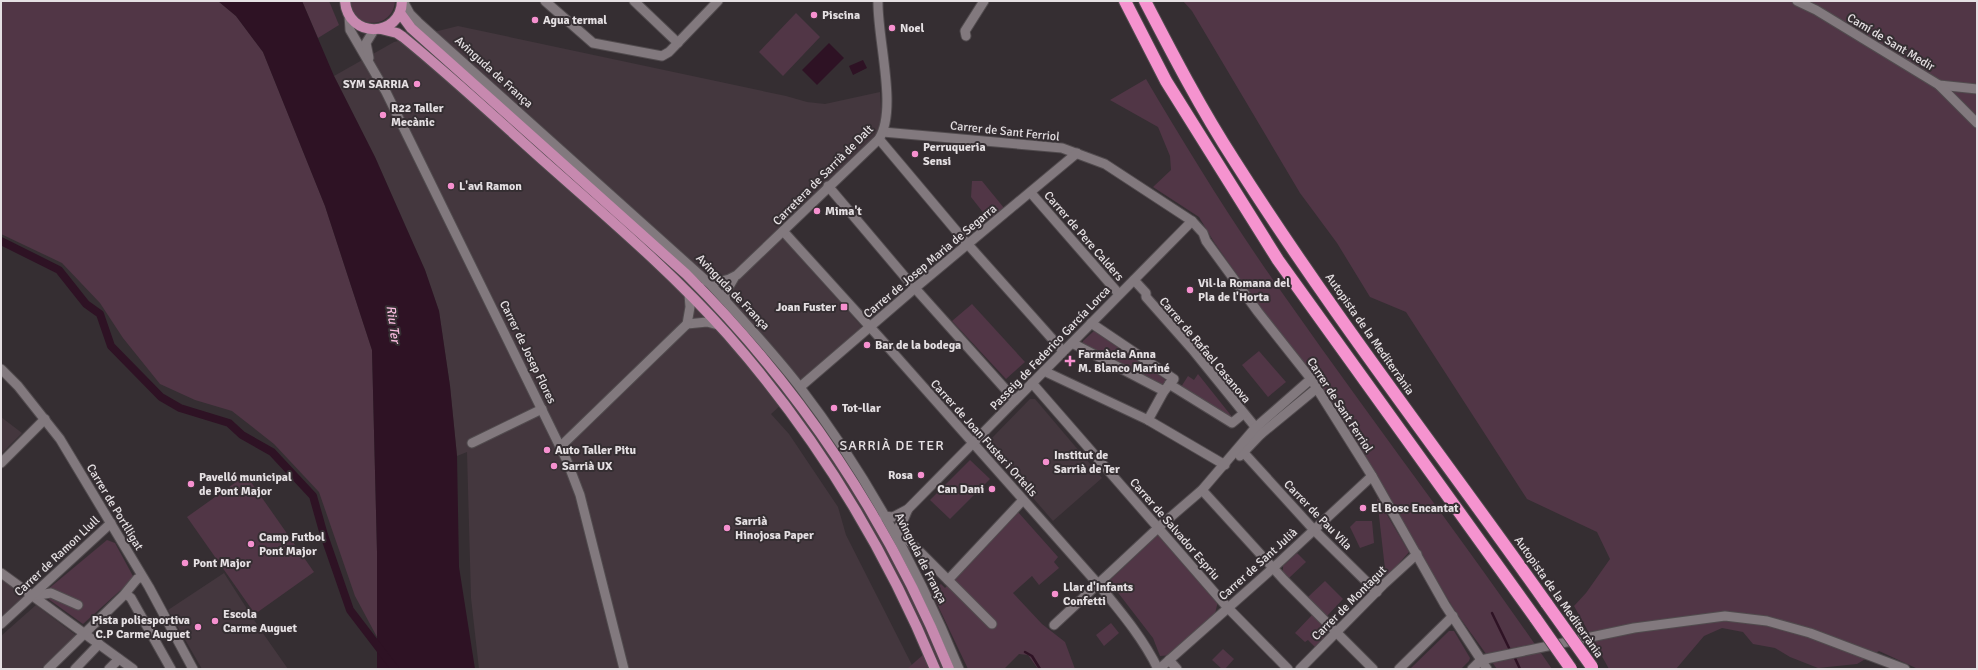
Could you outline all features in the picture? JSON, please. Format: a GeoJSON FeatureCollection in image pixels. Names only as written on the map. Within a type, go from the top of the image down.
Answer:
{"type":"FeatureCollection","features":[{"type":"Feature","properties":{"kind":"highway"},"geometry":{"type":"LineString","coordinates":[[1124,1],[1166,81],[1278,260],[1571,669]]}},
{"type":"Feature","properties":{"kind":"highway","name":"Autopista de la Mediterrània"},"geometry":{"type":"LineString","coordinates":[[1145,1],[1179,67],[1233,159],[1290,246],[1548,604],[1592,668]]}},
{"type":"Feature","properties":{"kind":"main road"},"geometry":{"type":"LineString","coordinates":[[345,1],[349,15],[362,27],[396,33],[415,47],[611,221],[689,294],[718,325],[771,388],[809,438],[838,482],[892,575],[919,629],[935,669]]}},
{"type":"Feature","properties":{"kind":"main road"},"geometry":{"type":"LineString","coordinates":[[377,29],[394,21],[400,13],[403,1]]}},
{"type":"Feature","properties":{"kind":"main road","name":"Avinguda de França"},"geometry":{"type":"LineString","coordinates":[[400,13],[411,28],[686,274],[712,300],[782,380],[857,488],[884,533],[914,590],[950,669]]}},
{"type":"Feature","properties":{"kind":"street","name":"Avinguda de França"},"geometry":{"type":"LineString","coordinates":[[403,1],[410,14],[418,22],[706,280],[800,387],[835,436],[894,532],[928,598],[959,669]]}},
{"type":"Feature","properties":{"kind":"street"},"geometry":{"type":"LineString","coordinates":[[545,1],[590,41],[598,45],[662,56],[678,43],[718,1]]}},
{"type":"Feature","properties":{"kind":"street"},"geometry":{"type":"LineString","coordinates":[[634,1],[678,43]]}},
{"type":"Feature","properties":{"kind":"street","name":"Carretera de Sarrià de Dalt"},"geometry":{"type":"LineString","coordinates":[[706,280],[719,282],[728,281],[736,276],[881,136],[887,112],[885,80],[878,25],[878,1]]}},
{"type":"Feature","properties":{"kind":"street"},"geometry":{"type":"LineString","coordinates":[[966,36],[965,31],[984,1]]}},
{"type":"Feature","properties":{"kind":"street","name":"Camí de Sant Medir"},"geometry":{"type":"LineString","coordinates":[[1797,1],[1816,10],[1939,85],[1977,89]]}},
{"type":"Feature","properties":{"kind":"street","name":"Carrer de Josep Flores"},"geometry":{"type":"LineString","coordinates":[[349,15],[350,30],[359,47],[370,62],[561,446],[580,495],[624,669]]}},
{"type":"Feature","properties":{"kind":"street","name":"Carrer de Josep Flores"},"geometry":{"type":"LineString","coordinates":[[370,62],[366,43],[377,29]]}},
{"type":"Feature","properties":{"kind":"street"},"geometry":{"type":"LineString","coordinates":[[1939,85],[1977,123]]}},
{"type":"Feature","properties":{"kind":"street"},"geometry":{"type":"LineString","coordinates":[[881,136],[968,244],[1063,352]]}},
{"type":"Feature","properties":{"kind":"street","name":"Carrer de Sant Ferriol"},"geometry":{"type":"LineString","coordinates":[[881,136],[1062,148],[1105,164],[1192,221],[1203,233],[1206,241],[1258,312],[1317,388],[1372,476],[1453,616],[1487,669]]}},
{"type":"Feature","properties":{"kind":"street","name":"Carrer de Josep Maria de Segarra"},"geometry":{"type":"LineString","coordinates":[[800,387],[915,288],[1031,193],[1077,153]]}},
{"type":"Feature","properties":{"kind":"street"},"geometry":{"type":"LineString","coordinates":[[828,186],[915,288],[1015,400]]}},
{"type":"Feature","properties":{"kind":"street","name":"Carrer de Pere Calders"},"geometry":{"type":"LineString","coordinates":[[1031,193],[1119,294]]}},
{"type":"Feature","properties":{"kind":"street","name":"Passeig de Federico García Lorca"},"geometry":{"type":"LineString","coordinates":[[894,532],[902,523],[908,510],[1192,221]]}},
{"type":"Feature","properties":{"kind":"street","name":"Carrer de Joan Fuster i Ortells"},"geometry":{"type":"LineString","coordinates":[[783,231],[1098,584],[1149,652],[1159,669]]}},
{"type":"Feature","properties":{"kind":"street","name":"Carretera de Sarrià de Dalt"},"geometry":{"type":"LineString","coordinates":[[725,300],[727,290],[736,276]]}},
{"type":"Feature","properties":{"kind":"street","name":"Carrer de Rafael Casanova"},"geometry":{"type":"LineString","coordinates":[[1134,280],[1146,293],[1146,297],[1192,349],[1258,431]]}},
{"type":"Feature","properties":{"kind":"street"},"geometry":{"type":"LineString","coordinates":[[561,446],[687,324],[690,307],[689,294]]}},
{"type":"Feature","properties":{"kind":"street"},"geometry":{"type":"LineString","coordinates":[[687,324],[706,322],[718,325]]}},
{"type":"Feature","properties":{"kind":"street"},"geometry":{"type":"LineString","coordinates":[[1091,323],[1174,379],[1167,387],[1148,420]]}},
{"type":"Feature","properties":{"kind":"street"},"geometry":{"type":"LineString","coordinates":[[1072,343],[1167,387],[1232,423],[1243,414]]}},
{"type":"Feature","properties":{"kind":"street","name":"Carrer de Portlligat"},"geometry":{"type":"LineString","coordinates":[[1,369],[45,419],[60,439],[149,587],[193,669]]}},
{"type":"Feature","properties":{"kind":"street"},"geometry":{"type":"LineString","coordinates":[[1044,371],[1148,420],[1225,465]]}},
{"type":"Feature","properties":{"kind":"street"},"geometry":{"type":"LineString","coordinates":[[1054,625],[1159,527],[1202,490],[1258,431],[1311,380]]}},
{"type":"Feature","properties":{"kind":"street","name":"Carrer de Salvador Espriu"},"geometry":{"type":"LineString","coordinates":[[1032,384],[1159,527],[1228,608],[1288,669]]}},
{"type":"Feature","properties":{"kind":"street"},"geometry":{"type":"LineString","coordinates":[[1225,465],[1244,453],[1258,431],[1317,388]]}},
{"type":"Feature","properties":{"kind":"street"},"geometry":{"type":"LineString","coordinates":[[472,443],[542,409]]}},
{"type":"Feature","properties":{"kind":"street"},"geometry":{"type":"LineString","coordinates":[[1,463],[45,419]]}},
{"type":"Feature","properties":{"kind":"street","name":"Carrer de Pau Vila"},"geometry":{"type":"LineString","coordinates":[[1244,453],[1314,530],[1377,592]]}},
{"type":"Feature","properties":{"kind":"street","name":"Carrer de Sant Julià"},"geometry":{"type":"LineString","coordinates":[[1159,669],[1273,568],[1372,476]]}},
{"type":"Feature","properties":{"kind":"street"},"geometry":{"type":"LineString","coordinates":[[1202,490],[1336,634],[1373,669]]}},
{"type":"Feature","properties":{"kind":"street"},"geometry":{"type":"LineString","coordinates":[[948,580],[1023,500]]}},
{"type":"Feature","properties":{"kind":"street","name":"Passeig de Federico García Lorca"},"geometry":{"type":"LineString","coordinates":[[884,516],[893,517],[908,510]]}},
{"type":"Feature","properties":{"kind":"street","name":"Carrer de Ramon Llull"},"geometry":{"type":"LineString","coordinates":[[1,624],[110,523]]}},
{"type":"Feature","properties":{"kind":"street"},"geometry":{"type":"LineString","coordinates":[[894,532],[904,536],[992,624]]}},
{"type":"Feature","properties":{"kind":"street","name":"Carrer de Montagut"},"geometry":{"type":"LineString","coordinates":[[1300,669],[1417,554]]}},
{"type":"Feature","properties":{"kind":"street"},"geometry":{"type":"LineString","coordinates":[[1,573],[133,669]]}},
{"type":"Feature","properties":{"kind":"street"},"geometry":{"type":"LineString","coordinates":[[48,669],[126,594],[137,580],[142,577]]}},
{"type":"Feature","properties":{"kind":"street"},"geometry":{"type":"LineString","coordinates":[[32,596],[51,593],[78,605]]}},
{"type":"Feature","properties":{"kind":"street"},"geometry":{"type":"LineString","coordinates":[[126,594],[131,598],[171,669]]}},
{"type":"Feature","properties":{"kind":"street"},"geometry":{"type":"LineString","coordinates":[[1399,669],[1453,616]]}},
{"type":"Feature","properties":{"kind":"street"},"geometry":{"type":"LineString","coordinates":[[1472,669],[1481,660],[1634,628],[1725,616],[1767,621],[1810,633],[1905,669]]}},
{"type":"Feature","properties":{"kind":"street"},"geometry":{"type":"LineString","coordinates":[[75,669],[99,644]]}},
{"type":"Feature","properties":{"kind":"street"},"geometry":{"type":"LineString","coordinates":[[109,669],[119,659]]}},
{"type":"Feature","properties":{"kind":"street"},"geometry":{"type":"LineString","coordinates":[[1169,660],[1177,669]]}},
{"type":"Feature","properties":{"kind":"shaded area"},"geometry":{"type":"Polygon","coordinates":[[[1,1],[218,1],[236,16],[263,52],[325,206],[372,350],[377,551],[377,637],[355,596],[319,492],[274,444],[232,411],[195,400],[160,384],[123,338],[100,303],[62,263],[1,234],[1,1]]]}},
{"type":"Feature","properties":{"kind":"shaded area"},"geometry":{"type":"Polygon","coordinates":[[[302,1],[329,1],[339,25],[318,38],[302,1]]]}},
{"type":"Feature","properties":{"kind":"shaded area"},"geometry":{"type":"Polygon","coordinates":[[[350,1],[395,1],[393,11],[387,17],[372,23],[358,17],[352,11],[350,1]]]}},
{"type":"Feature","properties":{"kind":"shaded area"},"geometry":{"type":"Polygon","coordinates":[[[1183,1],[1977,1],[1977,669],[1918,669],[1879,651],[1857,664],[1818,668],[1790,657],[1775,648],[1753,644],[1743,632],[1722,628],[1704,636],[1676,669],[1609,669],[1574,606],[1586,593],[1610,559],[1597,532],[1527,499],[1406,312],[1370,297],[1337,243],[1300,193],[1192,11],[1183,1]]]}},
{"type":"Feature","properties":{"kind":"shaded area"},"geometry":{"type":"Polygon","coordinates":[[[796,13],[820,37],[783,76],[759,52],[796,13]]]}},
{"type":"Feature","properties":{"kind":"shaded area"},"geometry":{"type":"Polygon","coordinates":[[[458,26],[786,96],[807,102],[825,104],[880,92],[882,125],[875,137],[777,231],[864,329],[771,414],[789,434],[838,507],[846,535],[914,669],[479,669],[471,598],[467,452],[457,456],[450,386],[439,311],[425,270],[375,157],[334,76],[394,42],[458,26]]]}},
{"type":"Feature","properties":{"kind":"shaded area"},"geometry":{"type":"Polygon","coordinates":[[[1146,79],[1212,188],[1247,242],[1316,341],[1486,575],[1552,669],[1497,669],[1455,611],[1321,387],[1249,292],[1214,242],[1199,217],[1153,187],[1171,170],[1170,156],[1158,127],[1110,100],[1146,79]]]}},
{"type":"Feature","properties":{"kind":"shaded area"},"geometry":{"type":"Polygon","coordinates":[[[972,181],[982,181],[1004,208],[989,220],[971,197],[972,181]]]}},
{"type":"Feature","properties":{"kind":"shaded area"},"geometry":{"type":"Polygon","coordinates":[[[972,304],[1025,362],[1006,379],[952,321],[972,304]]]}},
{"type":"Feature","properties":{"kind":"shaded area"},"geometry":{"type":"Polygon","coordinates":[[[744,326],[813,412],[859,480],[895,544],[956,669],[954,669],[886,529],[742,328],[744,326]]]}},
{"type":"Feature","properties":{"kind":"shaded area"},"geometry":{"type":"Polygon","coordinates":[[[1094,331],[1166,380],[1162,386],[1082,346],[1083,341],[1094,331]]]}},
{"type":"Feature","properties":{"kind":"shaded area"},"geometry":{"type":"Polygon","coordinates":[[[736,332],[803,416],[849,483],[875,526],[896,566],[917,607],[945,669],[940,669],[898,576],[861,509],[819,449],[733,335],[736,332]]]}},
{"type":"Feature","properties":{"kind":"shaded area"},"geometry":{"type":"Polygon","coordinates":[[[1259,351],[1286,382],[1268,397],[1242,365],[1259,351]]]}},
{"type":"Feature","properties":{"kind":"shaded area"},"geometry":{"type":"Polygon","coordinates":[[[1198,374],[1233,418],[1232,419],[1181,387],[1188,376],[1194,380],[1198,374]]]}},
{"type":"Feature","properties":{"kind":"shaded area","name":"Institut de Sarrià de Ter"},"geometry":{"type":"Polygon","coordinates":[[[1030,399],[1035,399],[1102,478],[1053,521],[989,447],[989,441],[1030,399]]]}},
{"type":"Feature","properties":{"kind":"shaded area"},"geometry":{"type":"Polygon","coordinates":[[[1,417],[22,433],[1,454],[1,417]]]}},
{"type":"Feature","properties":{"kind":"shaded area"},"geometry":{"type":"Polygon","coordinates":[[[970,460],[990,479],[950,519],[930,500],[970,460]]]}},
{"type":"Feature","properties":{"kind":"shaded area","name":"Camp Futbol Pont Major"},"geometry":{"type":"Polygon","coordinates":[[[246,475],[314,572],[255,614],[187,517],[246,475]]]}},
{"type":"Feature","properties":{"kind":"shaded area"},"geometry":{"type":"Polygon","coordinates":[[[1377,498],[1409,552],[1386,578],[1377,498]]]}},
{"type":"Feature","properties":{"kind":"shaded area"},"geometry":{"type":"Polygon","coordinates":[[[1018,512],[1058,557],[1054,562],[1059,568],[1039,585],[1032,576],[1013,593],[1042,624],[1065,642],[1075,669],[1038,669],[1028,655],[1019,654],[1004,669],[968,669],[931,591],[941,584],[945,588],[1018,512]]]}},
{"type":"Feature","properties":{"kind":"shaded area"},"geometry":{"type":"Polygon","coordinates":[[[1356,521],[1372,521],[1374,543],[1360,548],[1350,527],[1356,521]]]}},
{"type":"Feature","properties":{"kind":"shaded area"},"geometry":{"type":"Polygon","coordinates":[[[1160,533],[1218,601],[1215,614],[1173,655],[1160,656],[1153,638],[1109,581],[1160,533]]]}},
{"type":"Feature","properties":{"kind":"shaded area"},"geometry":{"type":"Polygon","coordinates":[[[107,540],[115,543],[134,578],[83,624],[45,595],[47,590],[107,540]]]}},
{"type":"Feature","properties":{"kind":"shaded area"},"geometry":{"type":"Polygon","coordinates":[[[1297,553],[1306,562],[1289,578],[1283,572],[1283,566],[1297,553]]]}},
{"type":"Feature","properties":{"kind":"shaded area","name":"Escola Carme Auguet"},"geometry":{"type":"Polygon","coordinates":[[[224,573],[288,669],[202,669],[168,610],[224,573]]]}},
{"type":"Feature","properties":{"kind":"shaded area"},"geometry":{"type":"Polygon","coordinates":[[[1,578],[25,596],[1,617],[1,578]]]}},
{"type":"Feature","properties":{"kind":"shaded area"},"geometry":{"type":"Polygon","coordinates":[[[1325,581],[1343,599],[1327,616],[1308,597],[1325,581]]]}},
{"type":"Feature","properties":{"kind":"shaded area"},"geometry":{"type":"Polygon","coordinates":[[[36,605],[77,636],[41,669],[1,669],[1,636],[36,605]]]}},
{"type":"Feature","properties":{"kind":"shaded area"},"geometry":{"type":"Polygon","coordinates":[[[1312,615],[1327,630],[1327,634],[1315,647],[1308,640],[1305,642],[1295,633],[1312,615]]]}},
{"type":"Feature","properties":{"kind":"shaded area"},"geometry":{"type":"Polygon","coordinates":[[[1111,623],[1119,633],[1104,646],[1096,635],[1111,623]]]}},
{"type":"Feature","properties":{"kind":"shaded area"},"geometry":{"type":"Polygon","coordinates":[[[1449,631],[1454,631],[1470,658],[1461,669],[1410,669],[1449,631]]]}},
{"type":"Feature","properties":{"kind":"shaded area"},"geometry":{"type":"Polygon","coordinates":[[[1223,649],[1234,659],[1225,669],[1222,669],[1212,660],[1223,649]]]}},
{"type":"Feature","properties":{"kind":"shaded area"},"geometry":{"type":"Polygon","coordinates":[[[924,654],[930,669],[907,669],[924,654]]]}},
{"type":"Feature","properties":{"kind":"water","name":"Riu Ter"},"geometry":{"type":"Polygon","coordinates":[[[218,1],[302,1],[334,76],[375,157],[425,270],[439,311],[450,386],[457,456],[459,567],[475,669],[377,669],[377,551],[372,350],[325,206],[263,52],[236,16],[218,1]]]}},
{"type":"Feature","properties":{"kind":"water"},"geometry":{"type":"Polygon","coordinates":[[[829,43],[844,58],[817,85],[802,70],[829,43]]]}},
{"type":"Feature","properties":{"kind":"water"},"geometry":{"type":"Polygon","coordinates":[[[863,60],[867,68],[853,75],[849,66],[863,60]]]}},
{"type":"Feature","properties":{"kind":"waterway"},"geometry":{"type":"LineString","coordinates":[[1,241],[59,270],[86,304],[100,314],[111,346],[161,397],[180,408],[229,423],[242,435],[272,452],[313,496],[324,535],[350,610],[395,669]]}},
{"type":"Feature","properties":{"kind":"waterway"},"geometry":{"type":"LineString","coordinates":[[1492,613],[1511,652]]}},
{"type":"Feature","properties":{"kind":"waterway"},"geometry":{"type":"LineString","coordinates":[[1025,652],[1032,656],[1040,669]]}},
{"type":"Feature","properties":{"kind":"waterway"},"geometry":{"type":"LineString","coordinates":[[1514,656],[1520,669]]}},
{"type":"Feature","properties":{"kind":"place","name":"Piscina"},"geometry":{"type":"Point","coordinates":[814,15]}},
{"type":"Feature","properties":{"kind":"place","name":"Agua termal"},"geometry":{"type":"Point","coordinates":[535,20]}},
{"type":"Feature","properties":{"kind":"place","name":"Noel"},"geometry":{"type":"Point","coordinates":[892,28]}},
{"type":"Feature","properties":{"kind":"place","name":"SYM SARRIA"},"geometry":{"type":"Point","coordinates":[417,84]}},
{"type":"Feature","properties":{"kind":"place","name":"R22 Taller Mecànic"},"geometry":{"type":"Point","coordinates":[383,115]}},
{"type":"Feature","properties":{"kind":"place","name":"Perruqueria Sensi"},"geometry":{"type":"Point","coordinates":[915,154]}},
{"type":"Feature","properties":{"kind":"place","name":"L'avi Ramon"},"geometry":{"type":"Point","coordinates":[451,186]}},
{"type":"Feature","properties":{"kind":"place","name":"Mima't"},"geometry":{"type":"Point","coordinates":[817,211]}},
{"type":"Feature","properties":{"kind":"place","name":"Vil·la Romana del Pla de l'Horta"},"geometry":{"type":"Point","coordinates":[1190,290]}},
{"type":"Feature","properties":{"kind":"place","name":"Joan Fuster"},"geometry":{"type":"Point","coordinates":[844,307]}},
{"type":"Feature","properties":{"kind":"place","name":"Bar de la bodega"},"geometry":{"type":"Point","coordinates":[867,345]}},
{"type":"Feature","properties":{"kind":"place","name":"Farmàcia Anna M. Blanco Mariné"},"geometry":{"type":"Point","coordinates":[1070,361]}},
{"type":"Feature","properties":{"kind":"place","name":"Tot-llar"},"geometry":{"type":"Point","coordinates":[834,408]}},
{"type":"Feature","properties":{"kind":"place","name":"Auto Taller Pitu"},"geometry":{"type":"Point","coordinates":[547,450]}},
{"type":"Feature","properties":{"kind":"place","name":"Institut de Sarrià de Ter"},"geometry":{"type":"Point","coordinates":[1046,462]}},
{"type":"Feature","properties":{"kind":"place","name":"Sarrià UX"},"geometry":{"type":"Point","coordinates":[554,466]}},
{"type":"Feature","properties":{"kind":"place","name":"Rosa"},"geometry":{"type":"Point","coordinates":[921,475]}},
{"type":"Feature","properties":{"kind":"place","name":"Pavelló municipal de Pont Major"},"geometry":{"type":"Point","coordinates":[191,484]}},
{"type":"Feature","properties":{"kind":"place","name":"Can Dani"},"geometry":{"type":"Point","coordinates":[992,489]}},
{"type":"Feature","properties":{"kind":"place","name":"El Bosc Encantat"},"geometry":{"type":"Point","coordinates":[1363,508]}},
{"type":"Feature","properties":{"kind":"place","name":"Sarrià Hinojosa Paper"},"geometry":{"type":"Point","coordinates":[727,528]}},
{"type":"Feature","properties":{"kind":"place","name":"Camp Futbol Pont Major"},"geometry":{"type":"Point","coordinates":[251,544]}},
{"type":"Feature","properties":{"kind":"place","name":"Pont Major"},"geometry":{"type":"Point","coordinates":[185,563]}},
{"type":"Feature","properties":{"kind":"place","name":"Llar d'Infants Confetti"},"geometry":{"type":"Point","coordinates":[1055,594]}},
{"type":"Feature","properties":{"kind":"place","name":"Escola Carme Auguet"},"geometry":{"type":"Point","coordinates":[215,621]}},
{"type":"Feature","properties":{"kind":"place","name":"Pista poliesportiva C.P Carme Auguet"},"geometry":{"type":"Point","coordinates":[198,627]}},
{"type":"Feature","properties":{"kind":"district","name":"SARRIÀ DE TER"},"geometry":{"type":"Point","coordinates":[892,445]}}]}
